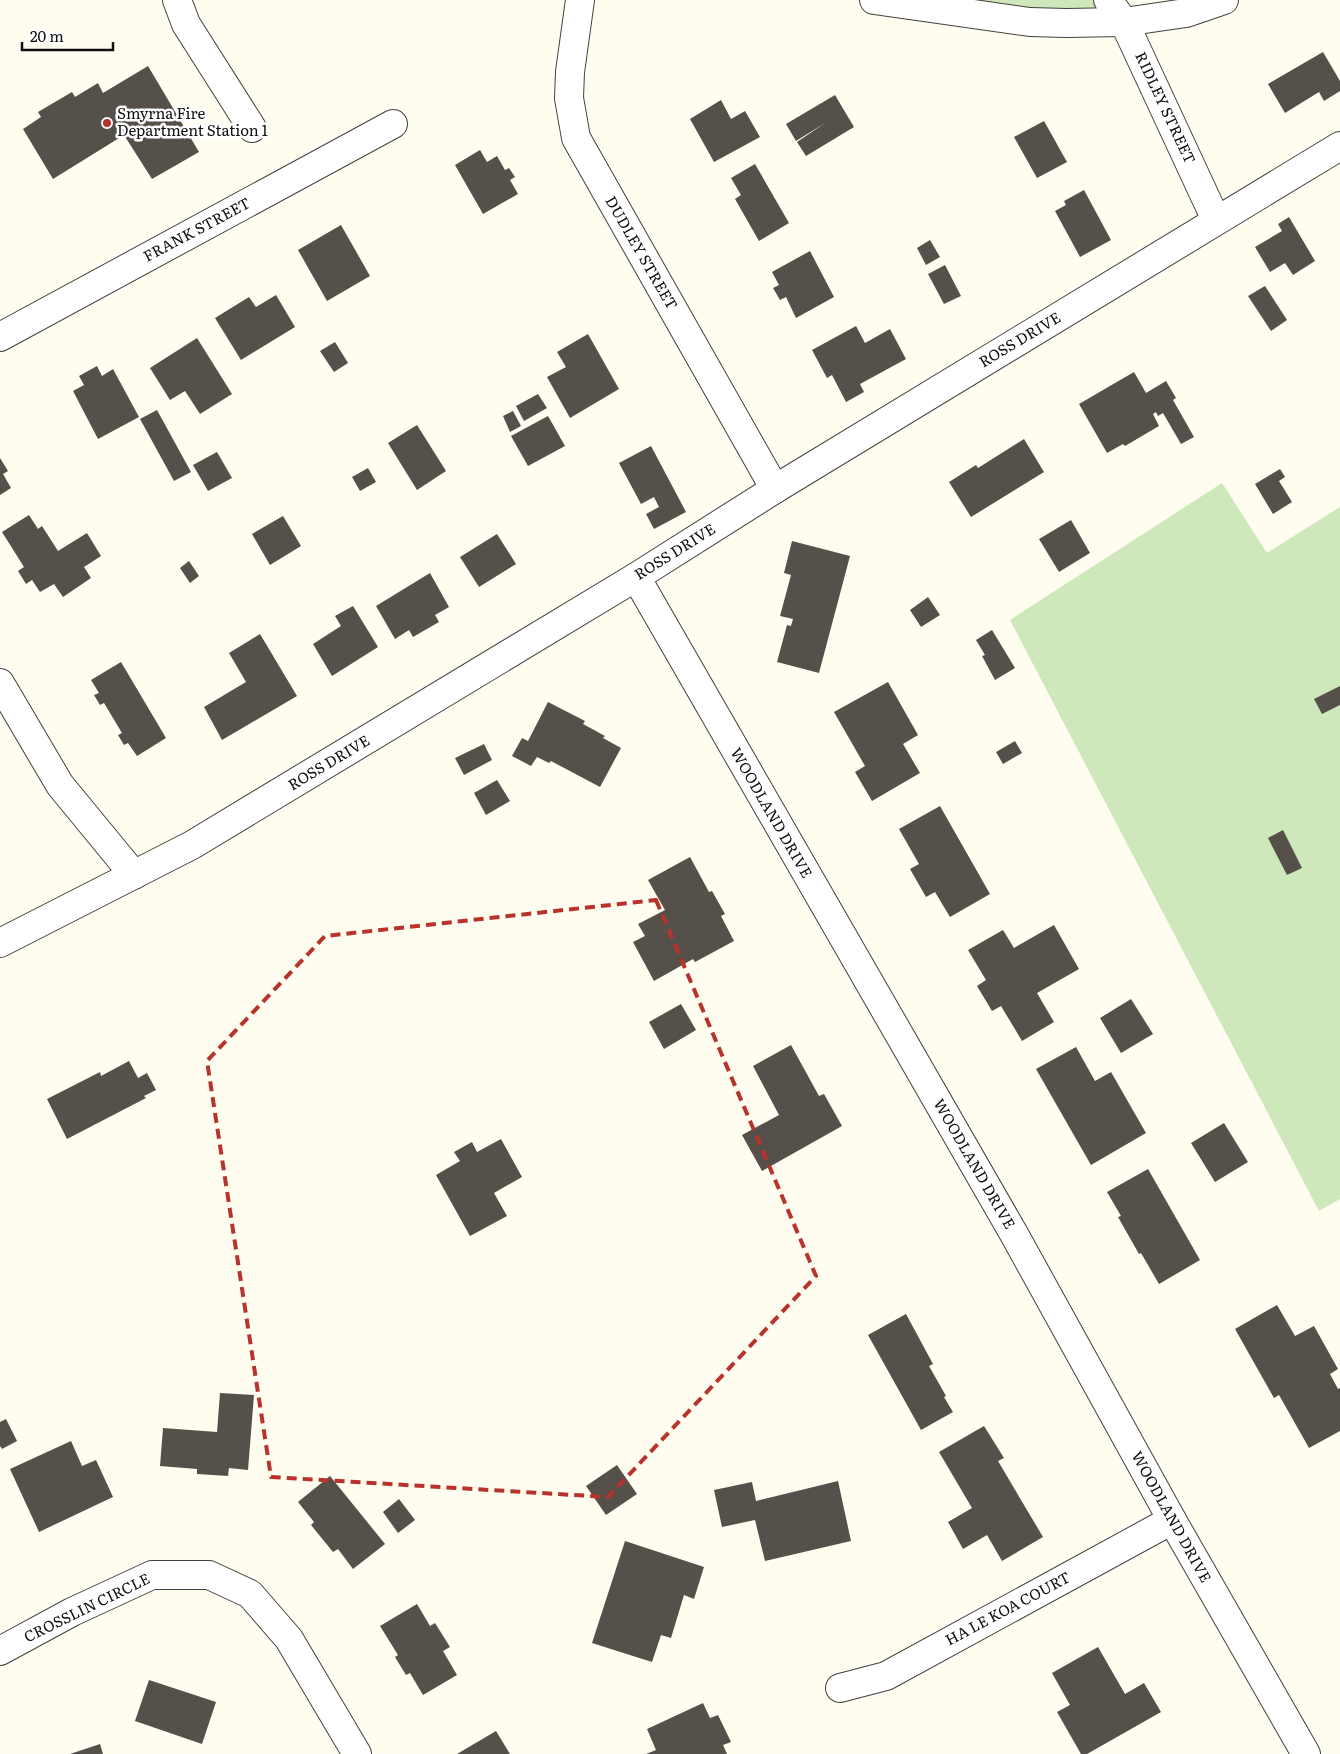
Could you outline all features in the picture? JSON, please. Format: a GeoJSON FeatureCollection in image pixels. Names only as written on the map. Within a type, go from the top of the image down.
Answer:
{"type":"FeatureCollection","features":[{"type":"Feature","properties":{"kind":"street"},"geometry":{"type":"LineString","coordinates":[[178,0],[186,24],[252,128]]}},
{"type":"Feature","properties":{"kind":"street","name":"DUDLEY STREET"},"geometry":{"type":"LineString","coordinates":[[580,0],[570,72],[569,98],[576,138],[775,489]]}},
{"type":"Feature","properties":{"kind":"street"},"geometry":{"type":"LineString","coordinates":[[874,0],[1030,22],[1066,24],[1124,22],[1186,13],[1224,0]]}},
{"type":"Feature","properties":{"kind":"street","name":"RIDLEY STREET"},"geometry":{"type":"LineString","coordinates":[[1108,0],[1124,22],[1216,220]]}},
{"type":"Feature","properties":{"kind":"street","name":"FRANK STREET"},"geometry":{"type":"LineString","coordinates":[[0,337],[393,124]]}},
{"type":"Feature","properties":{"kind":"street","name":"ROSS DRIVE"},"geometry":{"type":"LineString","coordinates":[[0,943],[208,836],[636,577],[775,489],[1340,146]]}},
{"type":"Feature","properties":{"kind":"street","name":"WOODLAND DRIVE"},"geometry":{"type":"LineString","coordinates":[[636,577],[1009,1225],[1172,1520],[1306,1754]]}},
{"type":"Feature","properties":{"kind":"street"},"geometry":{"type":"LineString","coordinates":[[0,682],[60,785],[134,875]]}},
{"type":"Feature","properties":{"kind":"street","name":"HA LE KOA COURT"},"geometry":{"type":"LineString","coordinates":[[840,1688],[886,1676],[1172,1520]]}},
{"type":"Feature","properties":{"kind":"street","name":"CROSSLIN CIRCLE"},"geometry":{"type":"LineString","coordinates":[[0,1651],[72,1612],[152,1575],[209,1576],[250,1594],[289,1639],[357,1754]]}},
{"type":"Feature","properties":{"kind":"highlighted area"},"geometry":{"type":"Polygon","coordinates":[[[656,900],[816,1276],[608,1497],[271,1477],[207,1061],[325,936],[656,900]]]}},
{"type":"Feature","properties":{"kind":"green space"},"geometry":{"type":"Polygon","coordinates":[[[874,0],[1108,0],[1124,22],[874,0]]]}},
{"type":"Feature","properties":{"kind":"green space"},"geometry":{"type":"Polygon","coordinates":[[[1222,483],[1267,553],[1340,507],[1340,1199],[1319,1211],[1010,620],[1222,483]]]}},
{"type":"Feature","properties":{"kind":"building"},"geometry":{"type":"Polygon","coordinates":[[[1323,52],[1340,81],[1340,91],[1324,101],[1319,92],[1285,113],[1268,84],[1323,52]]]}},
{"type":"Feature","properties":{"kind":"building","name":"Smyrna Fire Department Station 1"},"geometry":{"type":"Polygon","coordinates":[[[148,66],[199,152],[152,179],[124,135],[53,179],[23,129],[41,117],[38,112],[72,92],[75,97],[98,83],[103,93],[148,66]]]}},
{"type":"Feature","properties":{"kind":"building"},"geometry":{"type":"Polygon","coordinates":[[[835,95],[854,127],[806,156],[797,142],[825,123],[796,141],[786,124],[835,95]]]}},
{"type":"Feature","properties":{"kind":"building"},"geometry":{"type":"Polygon","coordinates":[[[721,100],[731,119],[745,111],[760,137],[714,162],[690,119],[721,100]]]}},
{"type":"Feature","properties":{"kind":"building"},"geometry":{"type":"Polygon","coordinates":[[[1044,121],[1067,162],[1037,178],[1014,137],[1044,121]]]}},
{"type":"Feature","properties":{"kind":"building"},"geometry":{"type":"Polygon","coordinates":[[[480,150],[487,162],[497,156],[505,170],[509,168],[515,177],[510,180],[518,194],[483,214],[455,165],[480,150]]]}},
{"type":"Feature","properties":{"kind":"building"},"geometry":{"type":"Polygon","coordinates":[[[755,164],[789,223],[759,241],[735,199],[741,195],[731,178],[755,164]]]}},
{"type":"Feature","properties":{"kind":"building"},"geometry":{"type":"Polygon","coordinates":[[[1084,190],[1111,240],[1080,257],[1055,211],[1066,205],[1064,201],[1084,190]]]}},
{"type":"Feature","properties":{"kind":"building"},"geometry":{"type":"Polygon","coordinates":[[[1289,217],[1315,261],[1293,275],[1285,263],[1270,272],[1255,247],[1282,231],[1278,224],[1289,217]]]}},
{"type":"Feature","properties":{"kind":"building"},"geometry":{"type":"Polygon","coordinates":[[[341,225],[370,276],[327,301],[298,250],[341,225]]]}},
{"type":"Feature","properties":{"kind":"building"},"geometry":{"type":"Polygon","coordinates":[[[930,240],[940,257],[926,265],[917,248],[930,240]]]}},
{"type":"Feature","properties":{"kind":"building"},"geometry":{"type":"Polygon","coordinates":[[[810,251],[834,297],[796,318],[786,297],[780,300],[773,288],[779,285],[772,272],[810,251]]]}},
{"type":"Feature","properties":{"kind":"building"},"geometry":{"type":"Polygon","coordinates":[[[945,265],[961,296],[944,304],[928,274],[945,265]]]}},
{"type":"Feature","properties":{"kind":"building"},"geometry":{"type":"Polygon","coordinates":[[[1265,286],[1287,320],[1271,331],[1248,296],[1265,286]]]}},
{"type":"Feature","properties":{"kind":"building"},"geometry":{"type":"Polygon","coordinates":[[[276,295],[295,327],[241,360],[215,318],[249,297],[256,307],[276,295]]]}},
{"type":"Feature","properties":{"kind":"building"},"geometry":{"type":"Polygon","coordinates":[[[856,326],[865,343],[890,329],[906,359],[860,384],[864,392],[846,402],[832,375],[827,378],[812,350],[856,326]]]}},
{"type":"Feature","properties":{"kind":"building"},"geometry":{"type":"Polygon","coordinates":[[[588,334],[619,389],[570,418],[547,377],[566,367],[557,352],[588,334]]]}},
{"type":"Feature","properties":{"kind":"building"},"geometry":{"type":"Polygon","coordinates":[[[197,338],[232,394],[200,414],[185,391],[170,400],[150,368],[197,338]]]}},
{"type":"Feature","properties":{"kind":"building"},"geometry":{"type":"Polygon","coordinates":[[[335,342],[348,363],[334,372],[320,351],[335,342]]]}},
{"type":"Feature","properties":{"kind":"building"},"geometry":{"type":"Polygon","coordinates":[[[97,366],[102,376],[113,369],[139,417],[98,439],[73,391],[84,385],[79,376],[97,366]]]}},
{"type":"Feature","properties":{"kind":"building"},"geometry":{"type":"Polygon","coordinates":[[[1134,372],[1146,393],[1166,381],[1176,398],[1173,400],[1194,437],[1181,444],[1163,413],[1158,416],[1156,412],[1153,414],[1159,426],[1125,446],[1123,444],[1107,453],[1079,404],[1134,372]]]}},
{"type":"Feature","properties":{"kind":"building"},"geometry":{"type":"Polygon","coordinates":[[[538,394],[547,408],[524,421],[516,406],[538,394]]]}},
{"type":"Feature","properties":{"kind":"building"},"geometry":{"type":"Polygon","coordinates":[[[157,410],[191,472],[174,481],[140,419],[157,410]]]}},
{"type":"Feature","properties":{"kind":"building"},"geometry":{"type":"Polygon","coordinates":[[[513,411],[521,426],[510,432],[503,416],[513,411]]]}},
{"type":"Feature","properties":{"kind":"building"},"geometry":{"type":"Polygon","coordinates":[[[548,416],[565,446],[528,466],[511,436],[548,416]]]}},
{"type":"Feature","properties":{"kind":"building"},"geometry":{"type":"Polygon","coordinates":[[[417,425],[446,471],[417,490],[388,443],[417,425]]]}},
{"type":"Feature","properties":{"kind":"building"},"geometry":{"type":"Polygon","coordinates":[[[1024,439],[1044,472],[971,517],[949,482],[976,465],[978,468],[1024,439]]]}},
{"type":"Feature","properties":{"kind":"building"},"geometry":{"type":"Polygon","coordinates":[[[651,446],[686,512],[654,529],[646,514],[659,507],[654,497],[641,504],[619,463],[651,446]]]}},
{"type":"Feature","properties":{"kind":"building"},"geometry":{"type":"Polygon","coordinates":[[[217,452],[232,478],[208,491],[193,465],[217,452]]]}},
{"type":"Feature","properties":{"kind":"building"},"geometry":{"type":"Polygon","coordinates":[[[0,458],[8,471],[3,474],[11,488],[0,495],[0,458]]]}},
{"type":"Feature","properties":{"kind":"building"},"geometry":{"type":"Polygon","coordinates":[[[368,468],[376,482],[360,491],[352,477],[368,468]]]}},
{"type":"Feature","properties":{"kind":"building"},"geometry":{"type":"Polygon","coordinates":[[[1280,469],[1285,477],[1279,481],[1292,502],[1273,514],[1255,484],[1280,469]]]}},
{"type":"Feature","properties":{"kind":"building"},"geometry":{"type":"Polygon","coordinates":[[[29,515],[38,529],[42,526],[58,551],[87,533],[101,556],[84,567],[91,578],[63,597],[54,584],[40,592],[32,580],[26,584],[18,571],[24,567],[2,532],[29,515]]]}},
{"type":"Feature","properties":{"kind":"building"},"geometry":{"type":"Polygon","coordinates":[[[283,516],[301,546],[270,565],[252,534],[283,516]]]}},
{"type":"Feature","properties":{"kind":"building"},"geometry":{"type":"Polygon","coordinates":[[[1071,520],[1090,553],[1059,572],[1039,539],[1071,520]]]}},
{"type":"Feature","properties":{"kind":"building"},"geometry":{"type":"Polygon","coordinates":[[[497,534],[516,564],[479,587],[460,557],[497,534]]]}},
{"type":"Feature","properties":{"kind":"building"},"geometry":{"type":"Polygon","coordinates":[[[792,541],[850,556],[819,673],[777,662],[787,625],[791,626],[793,619],[780,616],[791,575],[784,573],[792,541]]]}},
{"type":"Feature","properties":{"kind":"building"},"geometry":{"type":"Polygon","coordinates":[[[189,561],[199,576],[190,583],[180,568],[189,561]]]}},
{"type":"Feature","properties":{"kind":"building"},"geometry":{"type":"Polygon","coordinates":[[[430,573],[449,607],[435,615],[439,622],[413,637],[409,630],[395,639],[376,606],[430,573]]]}},
{"type":"Feature","properties":{"kind":"building"},"geometry":{"type":"Polygon","coordinates":[[[928,597],[940,615],[921,627],[910,610],[928,597]]]}},
{"type":"Feature","properties":{"kind":"building"},"geometry":{"type":"Polygon","coordinates":[[[353,606],[378,647],[332,676],[313,644],[341,626],[335,616],[353,606]]]}},
{"type":"Feature","properties":{"kind":"building"},"geometry":{"type":"Polygon","coordinates":[[[992,630],[1015,668],[995,680],[982,656],[985,655],[976,640],[992,630]]]}},
{"type":"Feature","properties":{"kind":"building"},"geometry":{"type":"Polygon","coordinates":[[[260,634],[297,696],[222,740],[204,707],[246,682],[229,653],[260,634]]]}},
{"type":"Feature","properties":{"kind":"building"},"geometry":{"type":"Polygon","coordinates":[[[121,662],[166,738],[137,756],[128,743],[124,745],[118,735],[122,733],[104,703],[100,705],[94,695],[99,693],[91,680],[121,662]]]}},
{"type":"Feature","properties":{"kind":"building"},"geometry":{"type":"Polygon","coordinates":[[[888,682],[918,735],[903,744],[920,773],[872,801],[855,772],[865,766],[834,712],[888,682]]]}},
{"type":"Feature","properties":{"kind":"building"},"geometry":{"type":"Polygon","coordinates":[[[1340,686],[1340,705],[1322,714],[1314,699],[1340,686]]]}},
{"type":"Feature","properties":{"kind":"building"},"geometry":{"type":"Polygon","coordinates":[[[548,702],[585,721],[583,724],[605,736],[603,738],[621,748],[600,787],[551,761],[549,763],[537,757],[531,766],[512,756],[522,738],[528,741],[548,702]]]}},
{"type":"Feature","properties":{"kind":"building"},"geometry":{"type":"Polygon","coordinates":[[[1015,741],[1022,753],[1003,764],[996,752],[1015,741]]]}},
{"type":"Feature","properties":{"kind":"building"},"geometry":{"type":"Polygon","coordinates":[[[484,744],[492,760],[464,775],[455,758],[484,744]]]}},
{"type":"Feature","properties":{"kind":"building"},"geometry":{"type":"Polygon","coordinates":[[[497,780],[510,801],[486,815],[474,793],[497,780]]]}},
{"type":"Feature","properties":{"kind":"building"},"geometry":{"type":"Polygon","coordinates":[[[940,806],[990,894],[950,917],[935,892],[926,897],[910,869],[919,864],[899,829],[940,806]]]}},
{"type":"Feature","properties":{"kind":"building"},"geometry":{"type":"Polygon","coordinates":[[[1283,830],[1302,868],[1287,875],[1268,838],[1283,830]]]}},
{"type":"Feature","properties":{"kind":"building"},"geometry":{"type":"Polygon","coordinates":[[[690,857],[709,892],[712,891],[725,914],[721,916],[734,941],[695,962],[693,959],[654,981],[633,942],[645,936],[638,924],[665,910],[648,880],[690,857]]]}},
{"type":"Feature","properties":{"kind":"building"},"geometry":{"type":"Polygon","coordinates":[[[1054,925],[1079,969],[1037,993],[1054,1022],[1022,1041],[1001,1006],[992,1011],[977,986],[986,980],[968,950],[1003,930],[1014,948],[1054,925]]]}},
{"type":"Feature","properties":{"kind":"building"},"geometry":{"type":"Polygon","coordinates":[[[1131,999],[1153,1034],[1121,1053],[1100,1018],[1131,999]]]}},
{"type":"Feature","properties":{"kind":"building"},"geometry":{"type":"Polygon","coordinates":[[[681,1004],[696,1030],[664,1049],[649,1022],[681,1004]]]}},
{"type":"Feature","properties":{"kind":"building"},"geometry":{"type":"Polygon","coordinates":[[[791,1045],[819,1096],[824,1094],[842,1126],[762,1171],[742,1135],[779,1115],[753,1066],[791,1045]]]}},
{"type":"Feature","properties":{"kind":"building"},"geometry":{"type":"Polygon","coordinates":[[[1076,1047],[1095,1081],[1111,1072],[1146,1133],[1091,1165],[1036,1069],[1076,1047]]]}},
{"type":"Feature","properties":{"kind":"building"},"geometry":{"type":"Polygon","coordinates":[[[129,1061],[138,1078],[147,1073],[156,1090],[144,1096],[146,1098],[67,1139],[47,1099],[100,1072],[101,1076],[129,1061]]]}},
{"type":"Feature","properties":{"kind":"building"},"geometry":{"type":"Polygon","coordinates":[[[1224,1123],[1248,1162],[1215,1182],[1191,1143],[1224,1123]]]}},
{"type":"Feature","properties":{"kind":"building"},"geometry":{"type":"Polygon","coordinates":[[[501,1139],[522,1177],[494,1193],[507,1216],[470,1236],[436,1175],[460,1161],[454,1152],[472,1142],[477,1152],[501,1139]]]}},
{"type":"Feature","properties":{"kind":"building"},"geometry":{"type":"Polygon","coordinates":[[[1148,1169],[1200,1260],[1159,1284],[1118,1217],[1121,1216],[1107,1192],[1148,1169]]]}},
{"type":"Feature","properties":{"kind":"building"},"geometry":{"type":"Polygon","coordinates":[[[1277,1305],[1295,1336],[1314,1326],[1338,1369],[1330,1374],[1338,1389],[1340,1388],[1340,1431],[1309,1448],[1279,1395],[1274,1398],[1235,1329],[1277,1305]]]}},
{"type":"Feature","properties":{"kind":"building"},"geometry":{"type":"Polygon","coordinates":[[[906,1314],[933,1364],[929,1366],[953,1412],[921,1430],[868,1335],[906,1314]]]}},
{"type":"Feature","properties":{"kind":"building"},"geometry":{"type":"Polygon","coordinates":[[[220,1393],[254,1395],[248,1470],[229,1468],[228,1476],[197,1474],[197,1469],[160,1466],[163,1428],[217,1432],[220,1393]]]}},
{"type":"Feature","properties":{"kind":"building"},"geometry":{"type":"Polygon","coordinates":[[[6,1419],[17,1441],[2,1449],[0,1446],[0,1422],[6,1419]]]}},
{"type":"Feature","properties":{"kind":"building"},"geometry":{"type":"Polygon","coordinates":[[[984,1426],[1004,1458],[998,1461],[1043,1537],[1002,1561],[987,1535],[963,1549],[948,1522],[972,1508],[939,1452],[984,1426]]]}},
{"type":"Feature","properties":{"kind":"building"},"geometry":{"type":"Polygon","coordinates":[[[71,1441],[82,1466],[96,1460],[113,1497],[39,1532],[10,1469],[71,1441]]]}},
{"type":"Feature","properties":{"kind":"building"},"geometry":{"type":"Polygon","coordinates":[[[617,1465],[637,1494],[606,1515],[586,1486],[617,1465]]]}},
{"type":"Feature","properties":{"kind":"building"},"geometry":{"type":"Polygon","coordinates":[[[330,1476],[385,1544],[353,1569],[338,1549],[333,1552],[311,1525],[314,1522],[298,1502],[330,1476]]]}},
{"type":"Feature","properties":{"kind":"building"},"geometry":{"type":"Polygon","coordinates":[[[838,1481],[851,1541],[765,1561],[755,1520],[722,1527],[714,1490],[752,1482],[756,1501],[838,1481]]]}},
{"type":"Feature","properties":{"kind":"building"},"geometry":{"type":"Polygon","coordinates":[[[399,1499],[415,1520],[398,1533],[383,1512],[399,1499]]]}},
{"type":"Feature","properties":{"kind":"building"},"geometry":{"type":"Polygon","coordinates":[[[625,1541],[704,1567],[694,1599],[684,1595],[671,1638],[661,1635],[652,1662],[592,1643],[625,1541]]]}},
{"type":"Feature","properties":{"kind":"building"},"geometry":{"type":"Polygon","coordinates":[[[417,1604],[430,1626],[435,1623],[450,1647],[443,1651],[457,1675],[423,1695],[410,1673],[406,1675],[395,1657],[398,1655],[380,1626],[417,1604]]]}},
{"type":"Feature","properties":{"kind":"building"},"geometry":{"type":"Polygon","coordinates":[[[1098,1647],[1125,1694],[1144,1683],[1161,1712],[1087,1754],[1081,1754],[1057,1712],[1070,1705],[1052,1673],[1098,1647]]]}},
{"type":"Feature","properties":{"kind":"building"},"geometry":{"type":"Polygon","coordinates":[[[149,1680],[216,1702],[202,1744],[135,1721],[149,1680]]]}},
{"type":"Feature","properties":{"kind":"building"},"geometry":{"type":"Polygon","coordinates":[[[703,1703],[710,1718],[718,1715],[731,1742],[723,1745],[727,1754],[646,1754],[656,1750],[647,1729],[703,1703]]]}},
{"type":"Feature","properties":{"kind":"building"},"geometry":{"type":"Polygon","coordinates":[[[496,1731],[510,1754],[457,1754],[496,1731]]]}},
{"type":"Feature","properties":{"kind":"building"},"geometry":{"type":"Polygon","coordinates":[[[100,1744],[103,1754],[70,1754],[100,1744]]]}},
{"type":"Feature","properties":{"kind":"place","name":"Smyrna Fire Department Station 1"},"geometry":{"type":"Point","coordinates":[107,123]}}]}
